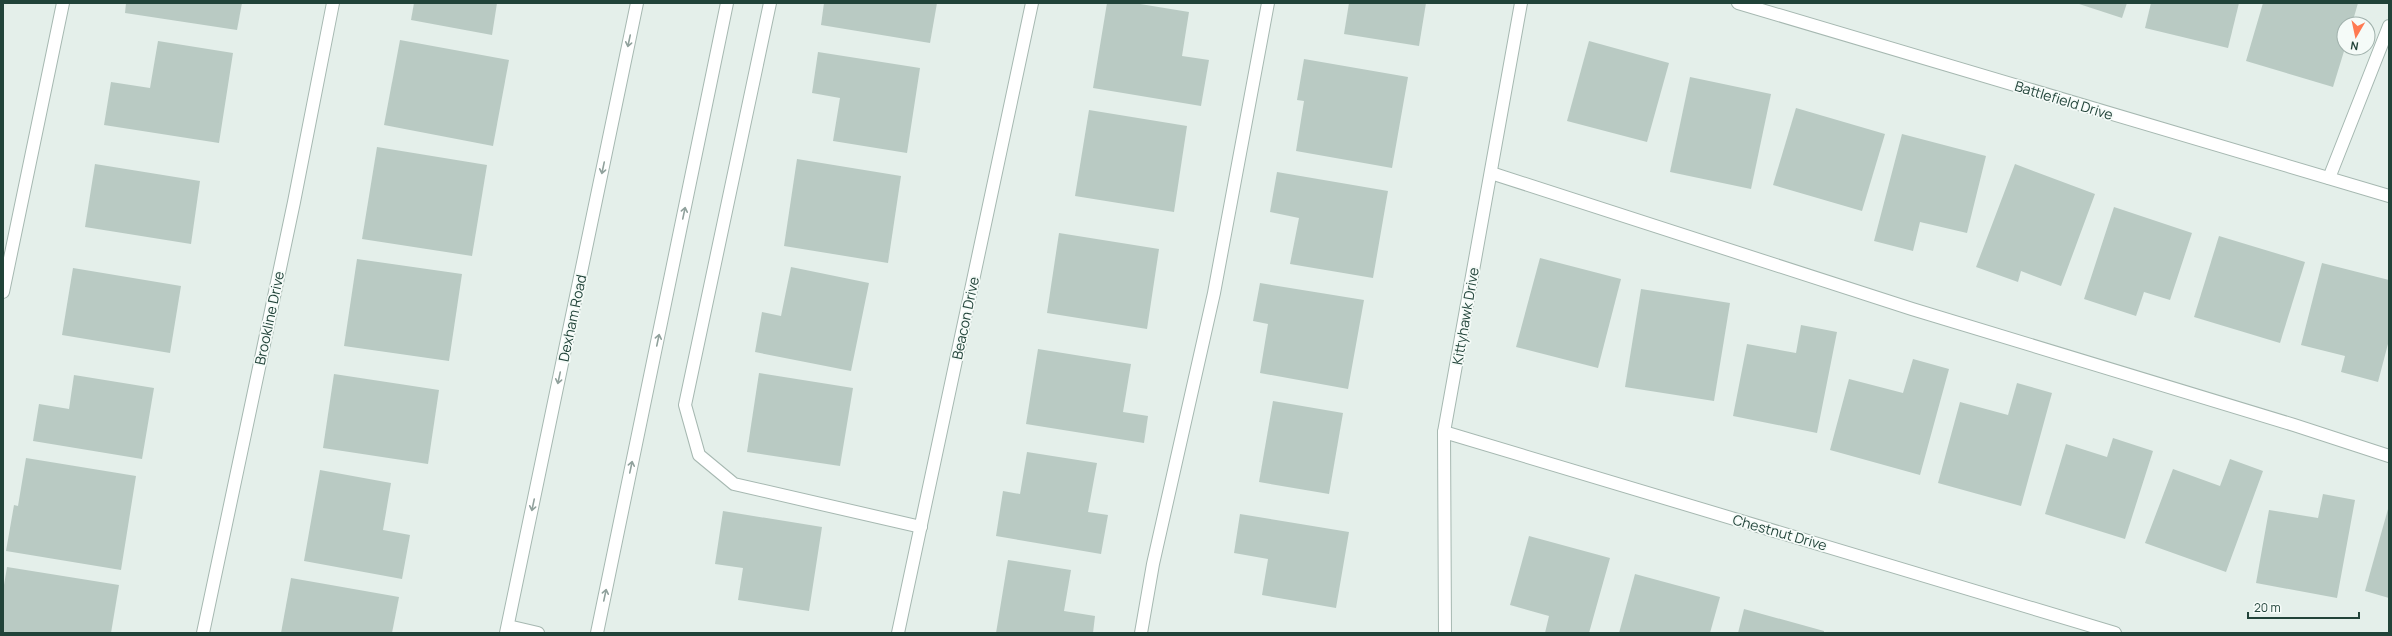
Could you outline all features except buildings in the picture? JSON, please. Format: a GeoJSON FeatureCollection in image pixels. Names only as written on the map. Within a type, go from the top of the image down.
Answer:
{"type":"FeatureCollection","features":[{"type":"Feature","properties":{"kind":"street"},"geometry":{"type":"LineString","coordinates":[[3,292],[63,3]]}},
{"type":"Feature","properties":{"kind":"street","name":"Brookline Drive"},"geometry":{"type":"LineString","coordinates":[[203,633],[294,202],[333,3]]}},
{"type":"Feature","properties":{"kind":"street","name":"Dexham Road"},"geometry":{"type":"LineString","coordinates":[[507,629],[637,3]]}},
{"type":"Feature","properties":{"kind":"street"},"geometry":{"type":"LineString","coordinates":[[597,633],[727,3]]}},
{"type":"Feature","properties":{"kind":"street"},"geometry":{"type":"LineString","coordinates":[[770,3],[685,405],[697,448],[699,454],[734,484],[921,527]]}},
{"type":"Feature","properties":{"kind":"street","name":"Beacon Drive"},"geometry":{"type":"LineString","coordinates":[[898,633],[1032,3]]}},
{"type":"Feature","properties":{"kind":"street"},"geometry":{"type":"LineString","coordinates":[[1141,633],[1153,564],[1214,294],[1268,3]]}},
{"type":"Feature","properties":{"kind":"street","name":"Kittyhawk Drive"},"geometry":{"type":"LineString","coordinates":[[1445,633],[1444,432],[1521,3]]}},
{"type":"Feature","properties":{"kind":"street","name":"Battlefield Drive"},"geometry":{"type":"LineString","coordinates":[[1738,3],[2389,196]]}},
{"type":"Feature","properties":{"kind":"street"},"geometry":{"type":"LineString","coordinates":[[2329,178],[2389,26]]}},
{"type":"Feature","properties":{"kind":"street"},"geometry":{"type":"LineString","coordinates":[[1490,174],[1920,312],[2287,422],[2389,456]]}},
{"type":"Feature","properties":{"kind":"street","name":"Chestnut Drive"},"geometry":{"type":"LineString","coordinates":[[1444,432],[2115,633]]}},
{"type":"Feature","properties":{"kind":"street"},"geometry":{"type":"LineString","coordinates":[[507,629],[538,633]]}}]}
